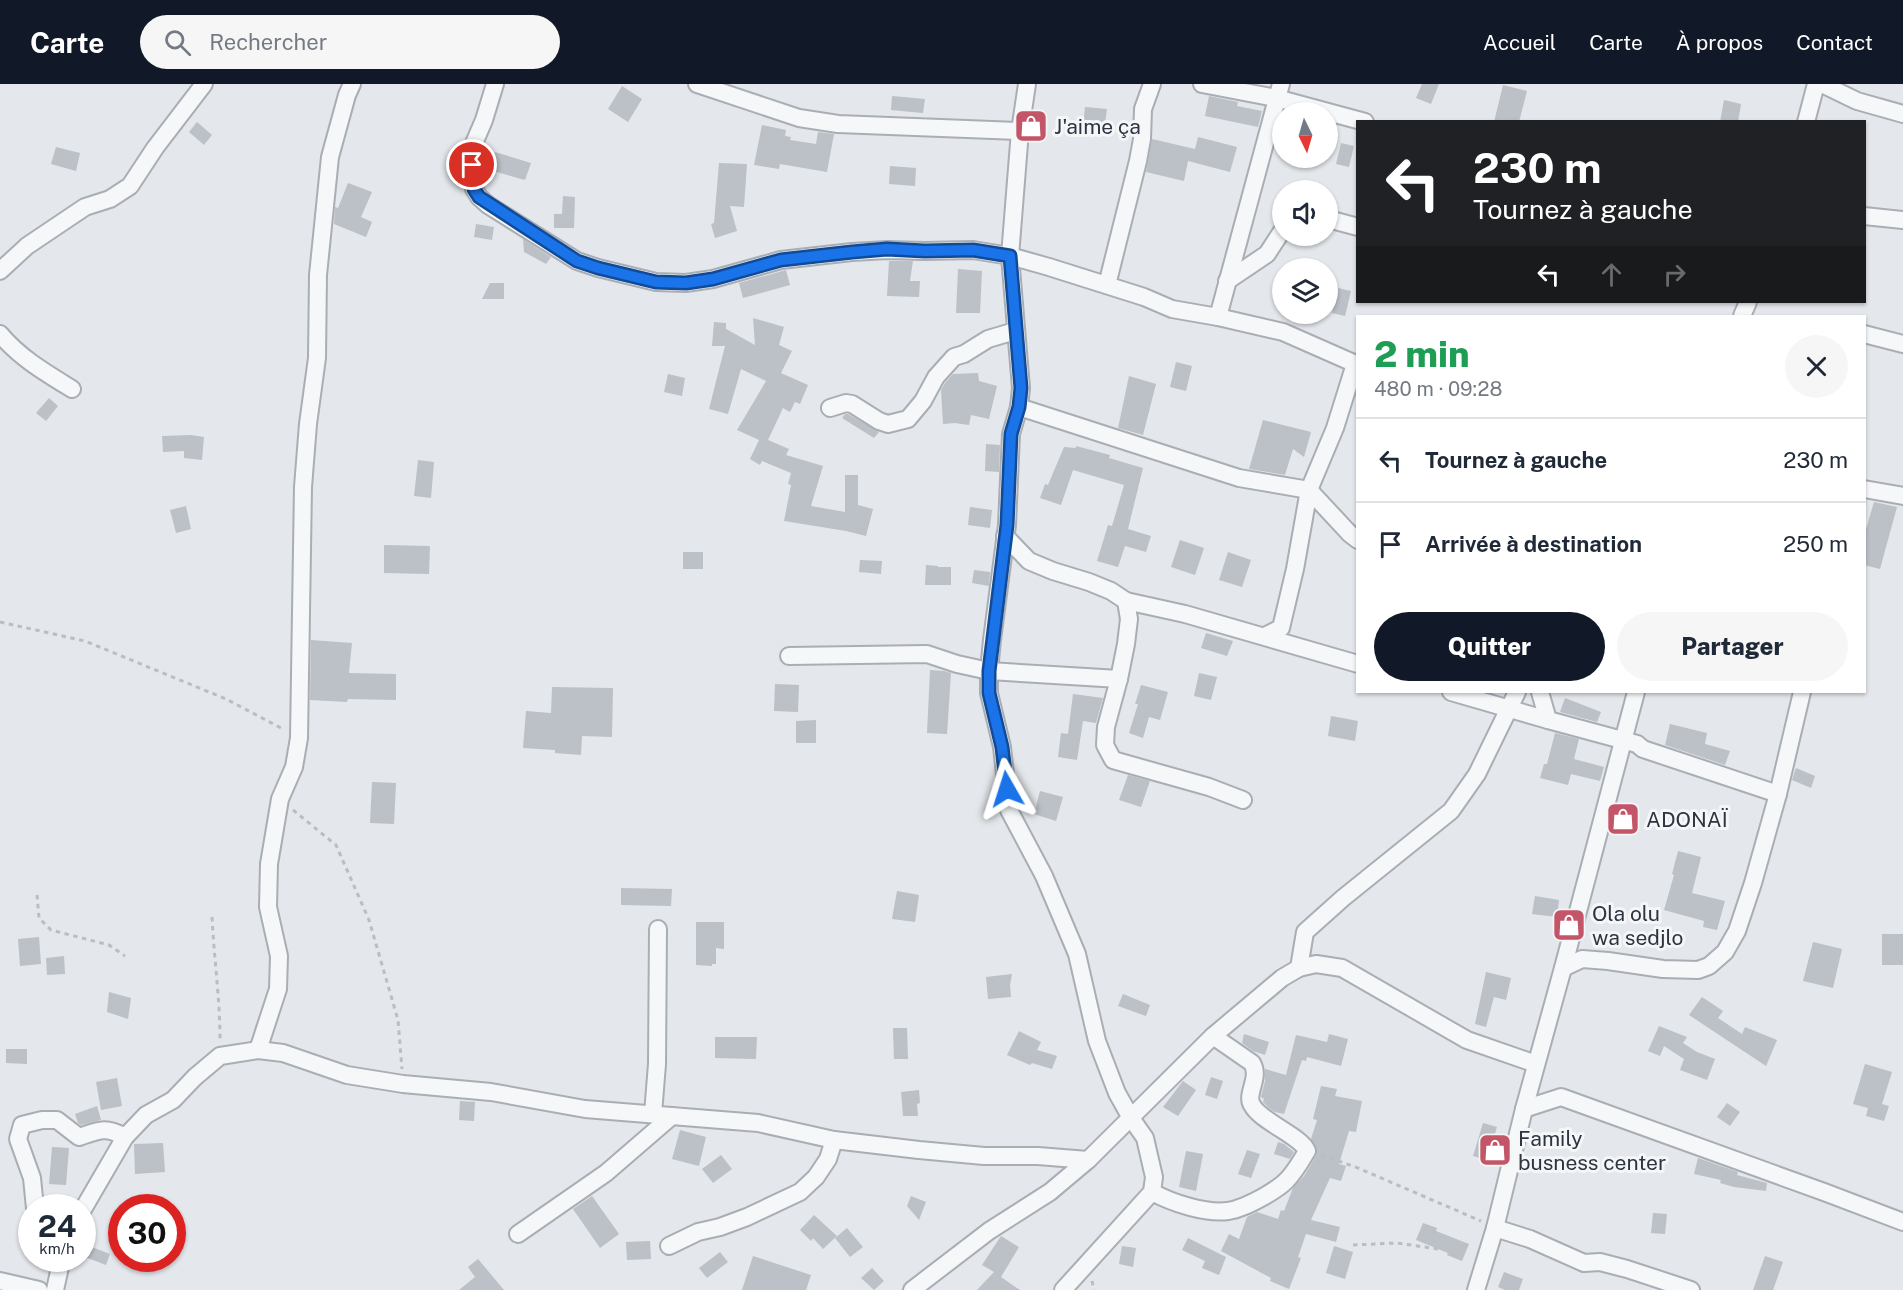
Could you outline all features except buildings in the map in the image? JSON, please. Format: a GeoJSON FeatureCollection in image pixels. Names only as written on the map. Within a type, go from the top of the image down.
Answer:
{"type":"FeatureCollection","features":[{"type":"Feature","properties":{"kind":"street"},"geometry":{"type":"LineString","coordinates":[[0,271],[27,246],[85,207],[110,199],[130,186],[155,148],[204,84]]}},
{"type":"Feature","properties":{"kind":"street"},"geometry":{"type":"LineString","coordinates":[[258,1050],[278,989],[279,956],[268,907],[269,864],[280,799],[294,767],[299,738],[303,487],[308,424],[317,358],[318,275],[330,158],[352,84]]}},
{"type":"Feature","properties":{"kind":"street"},"geometry":{"type":"LineString","coordinates":[[495,84],[484,120],[472,148],[474,189],[479,197],[506,216],[577,261],[598,268],[656,282],[686,283],[713,279],[781,260],[887,249],[973,250],[1010,256],[1144,297],[1172,309],[1218,316],[1283,332],[1356,364],[1335,428],[1310,490],[1281,628],[1265,636]]}},
{"type":"Feature","properties":{"kind":"street"},"geometry":{"type":"LineString","coordinates":[[697,84],[799,118],[838,124],[1020,131]]}},
{"type":"Feature","properties":{"kind":"street"},"geometry":{"type":"LineString","coordinates":[[1027,84],[1020,131],[1010,256],[1020,369],[1019,407],[1011,434],[1005,536],[989,671],[989,693],[1002,747],[1009,810],[1044,876],[1077,954],[1097,1041],[1117,1093],[1145,1138],[1154,1177],[1152,1192],[1063,1290]]}},
{"type":"Feature","properties":{"kind":"street"},"geometry":{"type":"LineString","coordinates":[[1107,285],[1138,161],[1142,139],[1143,109],[1152,84]]}},
{"type":"Feature","properties":{"kind":"street"},"geometry":{"type":"LineString","coordinates":[[1202,84],[1279,91],[1359,120]]}},
{"type":"Feature","properties":{"kind":"street"},"geometry":{"type":"LineString","coordinates":[[1807,120],[1816,84]]}},
{"type":"Feature","properties":{"kind":"street"},"geometry":{"type":"LineString","coordinates":[[1822,84],[1857,101],[1903,114]]}},
{"type":"Feature","properties":{"kind":"street"},"geometry":{"type":"LineString","coordinates":[[1218,316],[1279,91]]}},
{"type":"Feature","properties":{"kind":"street"},"geometry":{"type":"LineString","coordinates":[[1866,216],[1903,220]]}},
{"type":"Feature","properties":{"kind":"street"},"geometry":{"type":"LineString","coordinates":[[1338,222],[1356,226]]}},
{"type":"Feature","properties":{"kind":"street"},"geometry":{"type":"LineString","coordinates":[[1227,281],[1267,254],[1272,246]]}},
{"type":"Feature","properties":{"kind":"street"},"geometry":{"type":"LineString","coordinates":[[831,408],[846,403],[852,404],[888,424],[908,419],[923,401],[936,377],[954,357],[964,354],[988,339],[1016,331]]}},
{"type":"Feature","properties":{"kind":"street"},"geometry":{"type":"LineString","coordinates":[[0,334],[34,366],[72,389]]}},
{"type":"Feature","properties":{"kind":"street"},"geometry":{"type":"LineString","coordinates":[[1866,335],[1903,344]]}},
{"type":"Feature","properties":{"kind":"street"},"geometry":{"type":"LineString","coordinates":[[1019,407],[1239,478],[1310,490],[1356,538]]}},
{"type":"Feature","properties":{"kind":"street"},"geometry":{"type":"LineString","coordinates":[[1866,489],[1903,496]]}},
{"type":"Feature","properties":{"kind":"street"},"geometry":{"type":"LineString","coordinates":[[1005,536],[1029,561],[1111,591],[1126,601],[1185,614],[1356,663]]}},
{"type":"Feature","properties":{"kind":"street"},"geometry":{"type":"LineString","coordinates":[[1126,601],[1129,619],[1119,679],[1106,727],[1106,745],[1113,760],[1209,787],[1244,800]]}},
{"type":"Feature","properties":{"kind":"street"},"geometry":{"type":"LineString","coordinates":[[789,656],[927,654],[989,671],[1119,679]]}},
{"type":"Feature","properties":{"kind":"street"},"geometry":{"type":"LineString","coordinates":[[1454,693],[1637,744],[1642,749],[1778,794]]}},
{"type":"Feature","properties":{"kind":"street"},"geometry":{"type":"LineString","coordinates":[[1299,968],[1305,932],[1343,898],[1451,812],[1477,774],[1516,693]]}},
{"type":"Feature","properties":{"kind":"street"},"geometry":{"type":"LineString","coordinates":[[1540,693],[1548,720]]}},
{"type":"Feature","properties":{"kind":"street"},"geometry":{"type":"LineString","coordinates":[[1476,1290],[1495,1228],[1524,1109],[1636,693]]}},
{"type":"Feature","properties":{"kind":"street"},"geometry":{"type":"LineString","coordinates":[[1563,968],[1582,959],[1663,969],[1698,970],[1709,966],[1725,952],[1737,931],[1753,883],[1778,794],[1802,693]]}},
{"type":"Feature","properties":{"kind":"street"},"geometry":{"type":"LineString","coordinates":[[653,1114],[657,1064],[658,929]]}},
{"type":"Feature","properties":{"kind":"street"},"geometry":{"type":"LineString","coordinates":[[912,1290],[989,1231],[1050,1192],[1088,1160],[1213,1036],[1282,978],[1299,968],[1316,964],[1342,968],[1467,1040],[1534,1072],[1561,1096],[1903,1222]]}},
{"type":"Feature","properties":{"kind":"street"},"geometry":{"type":"LineString","coordinates":[[1152,1192],[1166,1200],[1211,1210],[1228,1211],[1246,1206],[1285,1183],[1307,1151],[1305,1146],[1253,1108],[1250,1099],[1254,1085],[1252,1063],[1213,1036]]}},
{"type":"Feature","properties":{"kind":"street"},"geometry":{"type":"LineString","coordinates":[[92,1194],[125,1137],[146,1115],[173,1100],[220,1056],[258,1050],[283,1053],[347,1074],[403,1083],[491,1092],[585,1109],[758,1123],[834,1140],[919,1150],[984,1156],[1038,1156],[1088,1160]]}},
{"type":"Feature","properties":{"kind":"street"},"geometry":{"type":"LineString","coordinates":[[1524,1109],[1561,1096]]}},
{"type":"Feature","properties":{"kind":"street"},"geometry":{"type":"LineString","coordinates":[[518,1234],[606,1173],[672,1116]]}},
{"type":"Feature","properties":{"kind":"street"},"geometry":{"type":"LineString","coordinates":[[34,1194],[32,1178],[18,1139],[22,1125],[42,1120],[57,1120],[79,1137],[102,1129],[114,1131],[125,1137]]}},
{"type":"Feature","properties":{"kind":"street"},"geometry":{"type":"LineString","coordinates":[[669,1246],[698,1232],[747,1217],[800,1192],[816,1178],[828,1159],[834,1140]]}},
{"type":"Feature","properties":{"kind":"street"},"geometry":{"type":"LineString","coordinates":[[1495,1228],[1530,1239],[1584,1263],[1600,1262],[1691,1290]]}},
{"type":"Feature","properties":{"kind":"street"},"geometry":{"type":"LineString","coordinates":[[55,1290],[59,1272]]}},
{"type":"Feature","properties":{"kind":"street"},"geometry":{"type":"LineString","coordinates":[[0,1281],[39,1290]]}},
{"type":"Feature","properties":{"kind":"path"},"geometry":{"type":"LineString","coordinates":[[0,622],[84,641],[226,699],[299,738]]}},
{"type":"Feature","properties":{"kind":"path"},"geometry":{"type":"LineString","coordinates":[[280,799],[336,845],[369,920],[399,1020],[403,1083]]}},
{"type":"Feature","properties":{"kind":"path"},"geometry":{"type":"LineString","coordinates":[[37,895],[39,918],[51,930],[109,945],[125,956]]}},
{"type":"Feature","properties":{"kind":"path"},"geometry":{"type":"LineString","coordinates":[[212,917],[214,959],[220,1004],[220,1056]]}},
{"type":"Feature","properties":{"kind":"path"},"geometry":{"type":"LineString","coordinates":[[1307,1151],[1358,1168],[1447,1205],[1495,1228]]}},
{"type":"Feature","properties":{"kind":"path"},"geometry":{"type":"LineString","coordinates":[[1353,1245],[1397,1243],[1438,1249]]}},
{"type":"Feature","properties":{"kind":"place","name":"J'aime ça"},"geometry":{"type":"Point","coordinates":[1031,126]}},
{"type":"Feature","properties":{"kind":"place","name":"ADONAÏ"},"geometry":{"type":"Point","coordinates":[1623,819]}},
{"type":"Feature","properties":{"kind":"place","name":"Ola olu wa sedjlo"},"geometry":{"type":"Point","coordinates":[1569,925]}},
{"type":"Feature","properties":{"kind":"place","name":"Family busness center"},"geometry":{"type":"Point","coordinates":[1495,1150]}},
{"type":"Feature","properties":{"kind":"route"},"geometry":{"type":"LineString","coordinates":[[472,165],[474,189],[488,205],[577,261],[656,282],[686,283],[713,279],[781,260],[887,249],[973,250],[1010,256],[1021,388],[1019,407],[1011,434],[1007,525],[989,671],[989,693],[1002,747],[1007,789]]}}]}
